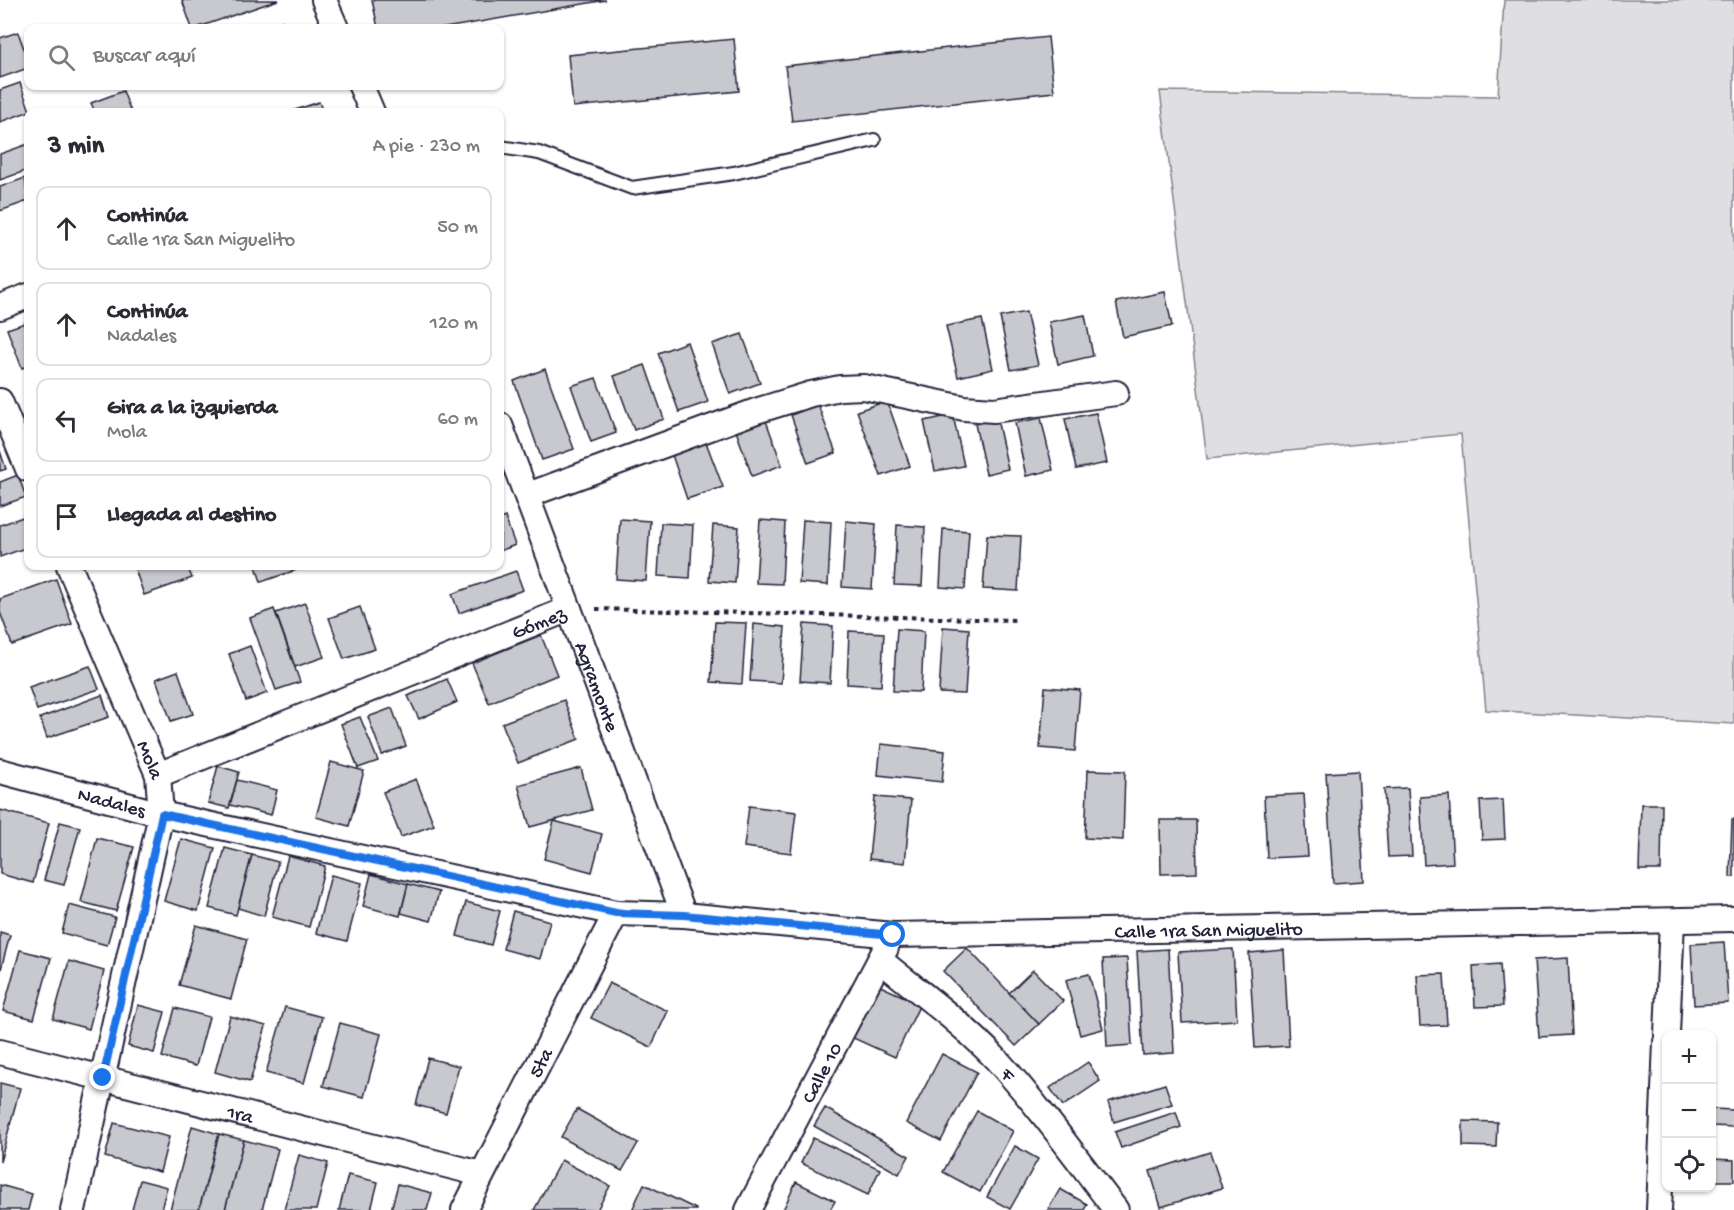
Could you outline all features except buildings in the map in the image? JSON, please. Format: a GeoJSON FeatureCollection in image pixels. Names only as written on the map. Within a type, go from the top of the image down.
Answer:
{"type":"FeatureCollection","features":[{"type":"Feature","properties":{"kind":"street"},"geometry":{"type":"LineString","coordinates":[[324,0],[334,24]]}},
{"type":"Feature","properties":{"kind":"street"},"geometry":{"type":"LineString","coordinates":[[363,90],[370,108]]}},
{"type":"Feature","properties":{"kind":"street"},"geometry":{"type":"LineString","coordinates":[[0,307],[24,298]]}},
{"type":"Feature","properties":{"kind":"street"},"geometry":{"type":"LineString","coordinates":[[528,495],[756,411],[840,388],[864,387],[964,408],[994,410],[1116,393]]}},
{"type":"Feature","properties":{"kind":"street"},"geometry":{"type":"LineString","coordinates":[[0,401],[24,459]]}},
{"type":"Feature","properties":{"kind":"street","name":"Agramonte"},"geometry":{"type":"LineString","coordinates":[[504,435],[684,915]]}},
{"type":"Feature","properties":{"kind":"street","name":"Mola"},"geometry":{"type":"LineString","coordinates":[[71,570],[158,775],[162,814],[73,1210]]}},
{"type":"Feature","properties":{"kind":"street","name":"Gómez"},"geometry":{"type":"LineString","coordinates":[[158,775],[569,609]]}},
{"type":"Feature","properties":{"kind":"street","name":"Nadales"},"geometry":{"type":"LineString","coordinates":[[0,771],[162,814],[616,913],[684,915]]}},
{"type":"Feature","properties":{"kind":"street","name":"5ta"},"geometry":{"type":"LineString","coordinates":[[464,1210],[616,913]]}},
{"type":"Feature","properties":{"kind":"street","name":"Calle 1ra San Miguelito"},"geometry":{"type":"LineString","coordinates":[[684,915],[893,935],[1734,919]]}},
{"type":"Feature","properties":{"kind":"street"},"geometry":{"type":"LineString","coordinates":[[1667,1030],[1672,921]]}},
{"type":"Feature","properties":{"kind":"street","name":"Calle 10"},"geometry":{"type":"LineString","coordinates":[[748,1210],[893,935]]}},
{"type":"Feature","properties":{"kind":"street","name":"F"},"geometry":{"type":"LineString","coordinates":[[880,960],[962,1027],[994,1057],[1026,1094],[1116,1210]]}},
{"type":"Feature","properties":{"kind":"street","name":"1ra"},"geometry":{"type":"LineString","coordinates":[[0,1052],[481,1174]]}},
{"type":"Feature","properties":{"kind":"street"},"geometry":{"type":"LineString","coordinates":[[1659,1210],[1664,1084]]}},
{"type":"Feature","properties":{"kind":"lane"},"geometry":{"type":"LineString","coordinates":[[504,148],[539,153],[632,188],[734,173],[874,140]]}},
{"type":"Feature","properties":{"kind":"path","name":"Gómez"},"geometry":{"type":"LineString","coordinates":[[569,609],[1016,620]]}},
{"type":"Feature","properties":{"kind":"shaded area"},"geometry":{"type":"Polygon","coordinates":[[[1504,0],[1734,0],[1734,724],[1486,710],[1461,434],[1207,459],[1160,91],[1498,96],[1504,0]]]}},
{"type":"Feature","properties":{"kind":"route"},"geometry":{"type":"LineString","coordinates":[[103,1078],[162,814],[616,913],[684,915],[893,935]]}}]}
